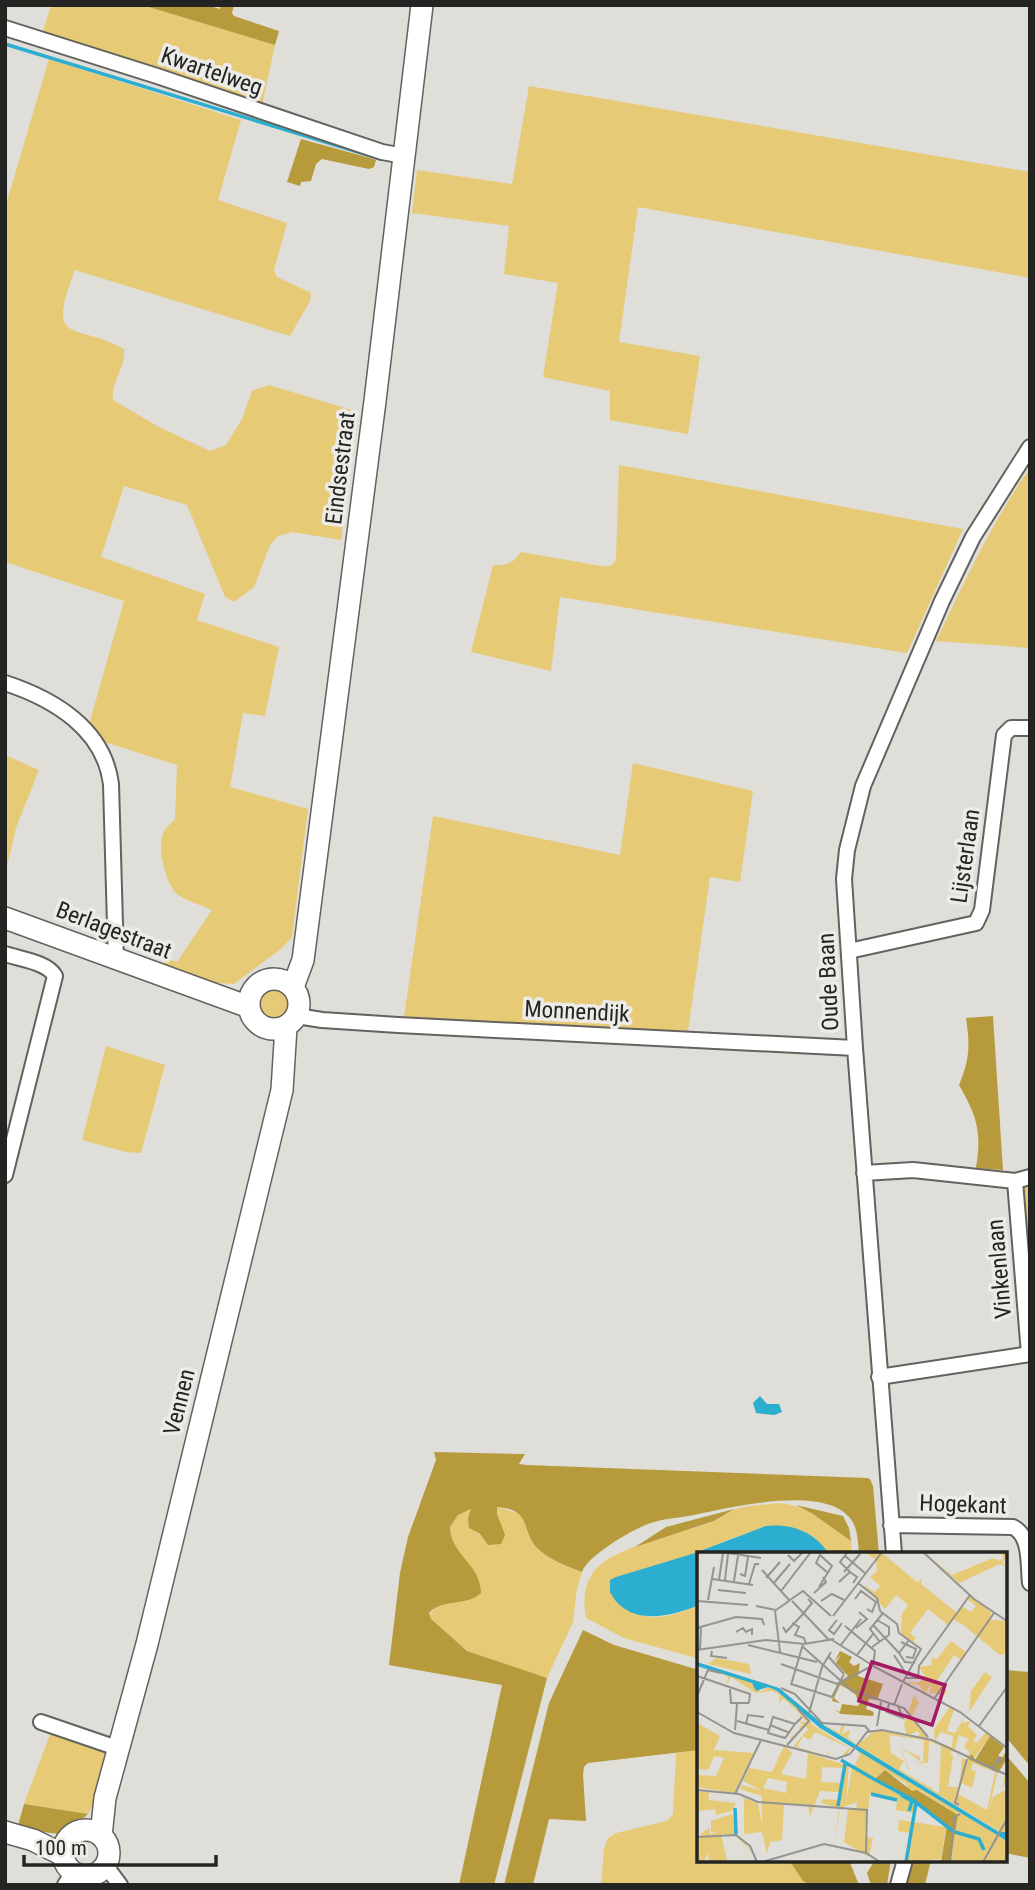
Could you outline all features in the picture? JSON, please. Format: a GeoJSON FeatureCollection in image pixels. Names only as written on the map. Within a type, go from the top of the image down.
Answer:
{"type":"FeatureCollection","features":[{"type":"Feature","properties":{"kind":"street","name":"Eindsestraat"},"geometry":{"type":"LineString","coordinates":[[286,983],[303,960],[372,431],[422,5]]}},
{"type":"Feature","properties":{"kind":"street","name":"Kwartelweg"},"geometry":{"type":"LineString","coordinates":[[5,28],[382,152],[404,156]]}},
{"type":"Feature","properties":{"kind":"street","name":"Oude Baan"},"geometry":{"type":"LineString","coordinates":[[894,1552],[855,1048],[846,860],[853,820],[863,786],[942,601],[973,537],[1030,447]]}},
{"type":"Feature","properties":{"kind":"street"},"geometry":{"type":"LineString","coordinates":[[5,683],[46,701],[81,725],[95,740],[108,764],[112,797],[116,960]]}},
{"type":"Feature","properties":{"kind":"street","name":"Lijsterlaan"},"geometry":{"type":"LineString","coordinates":[[849,951],[976,923],[982,910],[1004,735],[1011,728],[1030,728]]}},
{"type":"Feature","properties":{"kind":"street","name":"Berlagestraat"},"geometry":{"type":"LineString","coordinates":[[5,918],[218,997],[251,1000]]}},
{"type":"Feature","properties":{"kind":"street"},"geometry":{"type":"LineString","coordinates":[[5,954],[43,966],[55,976],[5,1175]]}},
{"type":"Feature","properties":{"kind":"street"},"geometry":{"type":"LineString","coordinates":[[263,981],[286,983],[300,1005],[283,1024],[255,1020],[251,1000],[263,981]]}},
{"type":"Feature","properties":{"kind":"street","name":"Monnendijk"},"geometry":{"type":"LineString","coordinates":[[283,1024],[322,1020],[855,1048]]}},
{"type":"Feature","properties":{"kind":"street","name":"Vennen"},"geometry":{"type":"LineString","coordinates":[[76,1853],[105,1798],[120,1749],[282,1090],[283,1024]]}},
{"type":"Feature","properties":{"kind":"street"},"geometry":{"type":"LineString","coordinates":[[864,1173],[913,1170],[1022,1179]]}},
{"type":"Feature","properties":{"kind":"street","name":"Vinkenlaan"},"geometry":{"type":"LineString","coordinates":[[1022,1179],[1029,1354]]}},
{"type":"Feature","properties":{"kind":"street"},"geometry":{"type":"LineString","coordinates":[[879,1377],[1029,1354]]}},
{"type":"Feature","properties":{"kind":"street","name":"Hogekant"},"geometry":{"type":"LineString","coordinates":[[891,1525],[1013,1527],[1021,1531],[1026,1541],[1030,1583]]}},
{"type":"Feature","properties":{"kind":"street"},"geometry":{"type":"LineString","coordinates":[[41,1722],[120,1749]]}},
{"type":"Feature","properties":{"kind":"street"},"geometry":{"type":"LineString","coordinates":[[5,1832],[76,1853],[91,1875],[105,1866],[120,1885]]}},
{"type":"Feature","properties":{"kind":"street","name":"Vennen"},"geometry":{"type":"LineString","coordinates":[[76,1853],[108,1849],[105,1866]]}},
{"type":"Feature","properties":{"kind":"street"},"geometry":{"type":"LineString","coordinates":[[898,1885],[904,1862]]}},
{"type":"Feature","properties":{"kind":"shaded area"},"geometry":{"type":"Polygon","coordinates":[[[51,5],[142,5],[275,45],[262,106],[41,38],[51,5]]]}},
{"type":"Feature","properties":{"kind":"shaded area"},"geometry":{"type":"Polygon","coordinates":[[[142,5],[206,5],[220,9],[221,5],[234,5],[234,16],[279,31],[275,45],[142,5]]]}},
{"type":"Feature","properties":{"kind":"shaded area"},"geometry":{"type":"Polygon","coordinates":[[[49,59],[241,120],[218,200],[287,223],[274,270],[277,277],[311,293],[310,301],[290,336],[75,270],[66,295],[64,322],[70,328],[124,349],[113,400],[159,427],[210,451],[226,445],[242,419],[252,391],[269,385],[358,412],[341,540],[292,532],[278,536],[270,545],[254,587],[234,602],[225,597],[187,505],[124,486],[101,557],[205,594],[197,620],[279,647],[265,716],[243,713],[230,787],[308,809],[292,937],[281,949],[234,984],[202,982],[164,966],[165,958],[177,962],[212,910],[177,894],[169,883],[164,867],[161,843],[164,832],[175,819],[177,765],[95,739],[88,728],[124,601],[5,562],[5,208],[49,59]]]}},
{"type":"Feature","properties":{"kind":"shaded area"},"geometry":{"type":"Polygon","coordinates":[[[529,86],[1030,172],[1030,278],[638,207],[619,342],[700,356],[688,434],[610,420],[610,391],[543,377],[558,283],[504,274],[509,226],[412,213],[417,170],[512,184],[529,86]]]}},
{"type":"Feature","properties":{"kind":"shaded area"},"geometry":{"type":"Polygon","coordinates":[[[301,139],[376,160],[374,167],[369,169],[322,159],[316,164],[311,181],[301,182],[300,186],[287,182],[301,139]]]}},
{"type":"Feature","properties":{"kind":"shaded area"},"geometry":{"type":"Polygon","coordinates":[[[619,465],[963,529],[907,653],[560,597],[551,671],[471,652],[493,565],[509,563],[521,552],[601,566],[611,566],[616,560],[619,465]]]}},
{"type":"Feature","properties":{"kind":"shaded area"},"geometry":{"type":"Polygon","coordinates":[[[1030,468],[1030,648],[936,641],[991,531],[1030,468]]]}},
{"type":"Feature","properties":{"kind":"shaded area"},"geometry":{"type":"Polygon","coordinates":[[[5,755],[39,770],[16,828],[5,875],[5,755]]]}},
{"type":"Feature","properties":{"kind":"shaded area"},"geometry":{"type":"Polygon","coordinates":[[[633,763],[753,791],[740,882],[710,877],[688,1031],[404,1017],[433,816],[620,855],[633,763]]]}},
{"type":"Feature","properties":{"kind":"shaded area"},"geometry":{"type":"Polygon","coordinates":[[[274,986],[286,991],[291,1003],[286,1015],[274,1020],[262,1015],[257,1003],[262,991],[274,986]]]}},
{"type":"Feature","properties":{"kind":"shaded area"},"geometry":{"type":"Polygon","coordinates":[[[993,1016],[1003,1170],[976,1168],[978,1134],[970,1106],[959,1085],[968,1052],[966,1018],[993,1016]]]}},
{"type":"Feature","properties":{"kind":"shaded area"},"geometry":{"type":"Polygon","coordinates":[[[106,1046],[165,1065],[141,1153],[126,1152],[82,1140],[106,1046]]]}},
{"type":"Feature","properties":{"kind":"shaded area"},"geometry":{"type":"Polygon","coordinates":[[[1030,1182],[1030,1310],[1023,1184],[1030,1182]]]}},
{"type":"Feature","properties":{"kind":"shaded area"},"geometry":{"type":"Polygon","coordinates":[[[434,1452],[525,1454],[519,1464],[867,1478],[873,1486],[879,1552],[859,1552],[853,1522],[837,1508],[818,1502],[772,1501],[643,1526],[592,1558],[582,1572],[553,1559],[537,1548],[524,1521],[516,1512],[497,1507],[505,1535],[501,1544],[488,1545],[479,1533],[469,1528],[471,1509],[458,1515],[450,1527],[452,1537],[476,1575],[481,1593],[468,1600],[434,1608],[429,1613],[431,1619],[467,1651],[547,1678],[494,1885],[459,1885],[502,1685],[389,1665],[400,1573],[408,1537],[436,1460],[434,1452]]]}},
{"type":"Feature","properties":{"kind":"shaded area"},"geometry":{"type":"Polygon","coordinates":[[[778,1503],[808,1511],[851,1541],[852,1552],[827,1552],[815,1539],[799,1530],[765,1528],[610,1580],[610,1592],[620,1603],[641,1615],[662,1617],[697,1606],[696,1658],[624,1638],[586,1618],[586,1588],[594,1571],[604,1562],[632,1548],[712,1522],[736,1509],[778,1503]]]}},
{"type":"Feature","properties":{"kind":"shaded area"},"geometry":{"type":"Polygon","coordinates":[[[796,1505],[843,1516],[851,1541],[813,1514],[796,1505]]]}},
{"type":"Feature","properties":{"kind":"shaded area"},"geometry":{"type":"Polygon","coordinates":[[[497,1507],[521,1514],[533,1542],[542,1553],[582,1572],[573,1622],[547,1678],[498,1664],[465,1649],[438,1628],[429,1615],[437,1606],[481,1585],[457,1550],[450,1527],[458,1515],[472,1508],[477,1532],[486,1543],[504,1535],[497,1507]]]}},
{"type":"Feature","properties":{"kind":"shaded area"},"geometry":{"type":"Polygon","coordinates":[[[734,1509],[714,1521],[635,1547],[666,1527],[734,1509]]]}},
{"type":"Feature","properties":{"kind":"shaded area"},"geometry":{"type":"Polygon","coordinates":[[[583,1630],[614,1645],[697,1669],[697,1750],[588,1763],[583,1774],[586,1821],[549,1819],[533,1885],[504,1885],[549,1703],[583,1630]]]}},
{"type":"Feature","properties":{"kind":"shaded area"},"geometry":{"type":"Polygon","coordinates":[[[1007,1670],[1030,1672],[1030,1766],[1007,1738],[1007,1670]]]}},
{"type":"Feature","properties":{"kind":"shaded area"},"geometry":{"type":"Polygon","coordinates":[[[50,1734],[111,1752],[96,1799],[88,1814],[24,1804],[50,1734]]]}},
{"type":"Feature","properties":{"kind":"shaded area"},"geometry":{"type":"Polygon","coordinates":[[[697,1750],[697,1862],[790,1862],[803,1881],[810,1885],[601,1885],[604,1849],[608,1838],[616,1833],[667,1821],[673,1814],[676,1753],[697,1750]]]}},
{"type":"Feature","properties":{"kind":"shaded area"},"geometry":{"type":"Polygon","coordinates":[[[1007,1756],[1030,1783],[1030,1858],[1007,1853],[1007,1756]]]}},
{"type":"Feature","properties":{"kind":"shaded area"},"geometry":{"type":"Polygon","coordinates":[[[24,1804],[88,1814],[60,1834],[17,1829],[24,1804]]]}},
{"type":"Feature","properties":{"kind":"shaded area"},"geometry":{"type":"Polygon","coordinates":[[[790,1862],[850,1862],[859,1885],[810,1885],[803,1881],[790,1862]]]}},
{"type":"Feature","properties":{"kind":"shaded area"},"geometry":{"type":"Polygon","coordinates":[[[874,1862],[891,1862],[887,1885],[871,1885],[867,1873],[874,1862]]]}},
{"type":"Feature","properties":{"kind":"shaded area"},"geometry":{"type":"Polygon","coordinates":[[[913,1862],[931,1862],[925,1885],[907,1885],[913,1862]]]}},
{"type":"Feature","properties":{"kind":"water"},"geometry":{"type":"Polygon","coordinates":[[[760,1396],[767,1404],[779,1404],[782,1412],[774,1415],[756,1413],[753,1403],[760,1396]]]}},
{"type":"Feature","properties":{"kind":"water"},"geometry":{"type":"Polygon","coordinates":[[[776,1525],[794,1528],[810,1535],[828,1552],[697,1552],[766,1526],[776,1525]]]}},
{"type":"Feature","properties":{"kind":"water"},"geometry":{"type":"Polygon","coordinates":[[[697,1552],[697,1606],[663,1615],[638,1615],[618,1603],[610,1592],[610,1580],[616,1577],[697,1552]]]}},
{"type":"Feature","properties":{"kind":"waterway"},"geometry":{"type":"LineString","coordinates":[[5,44],[381,159]]}}]}
